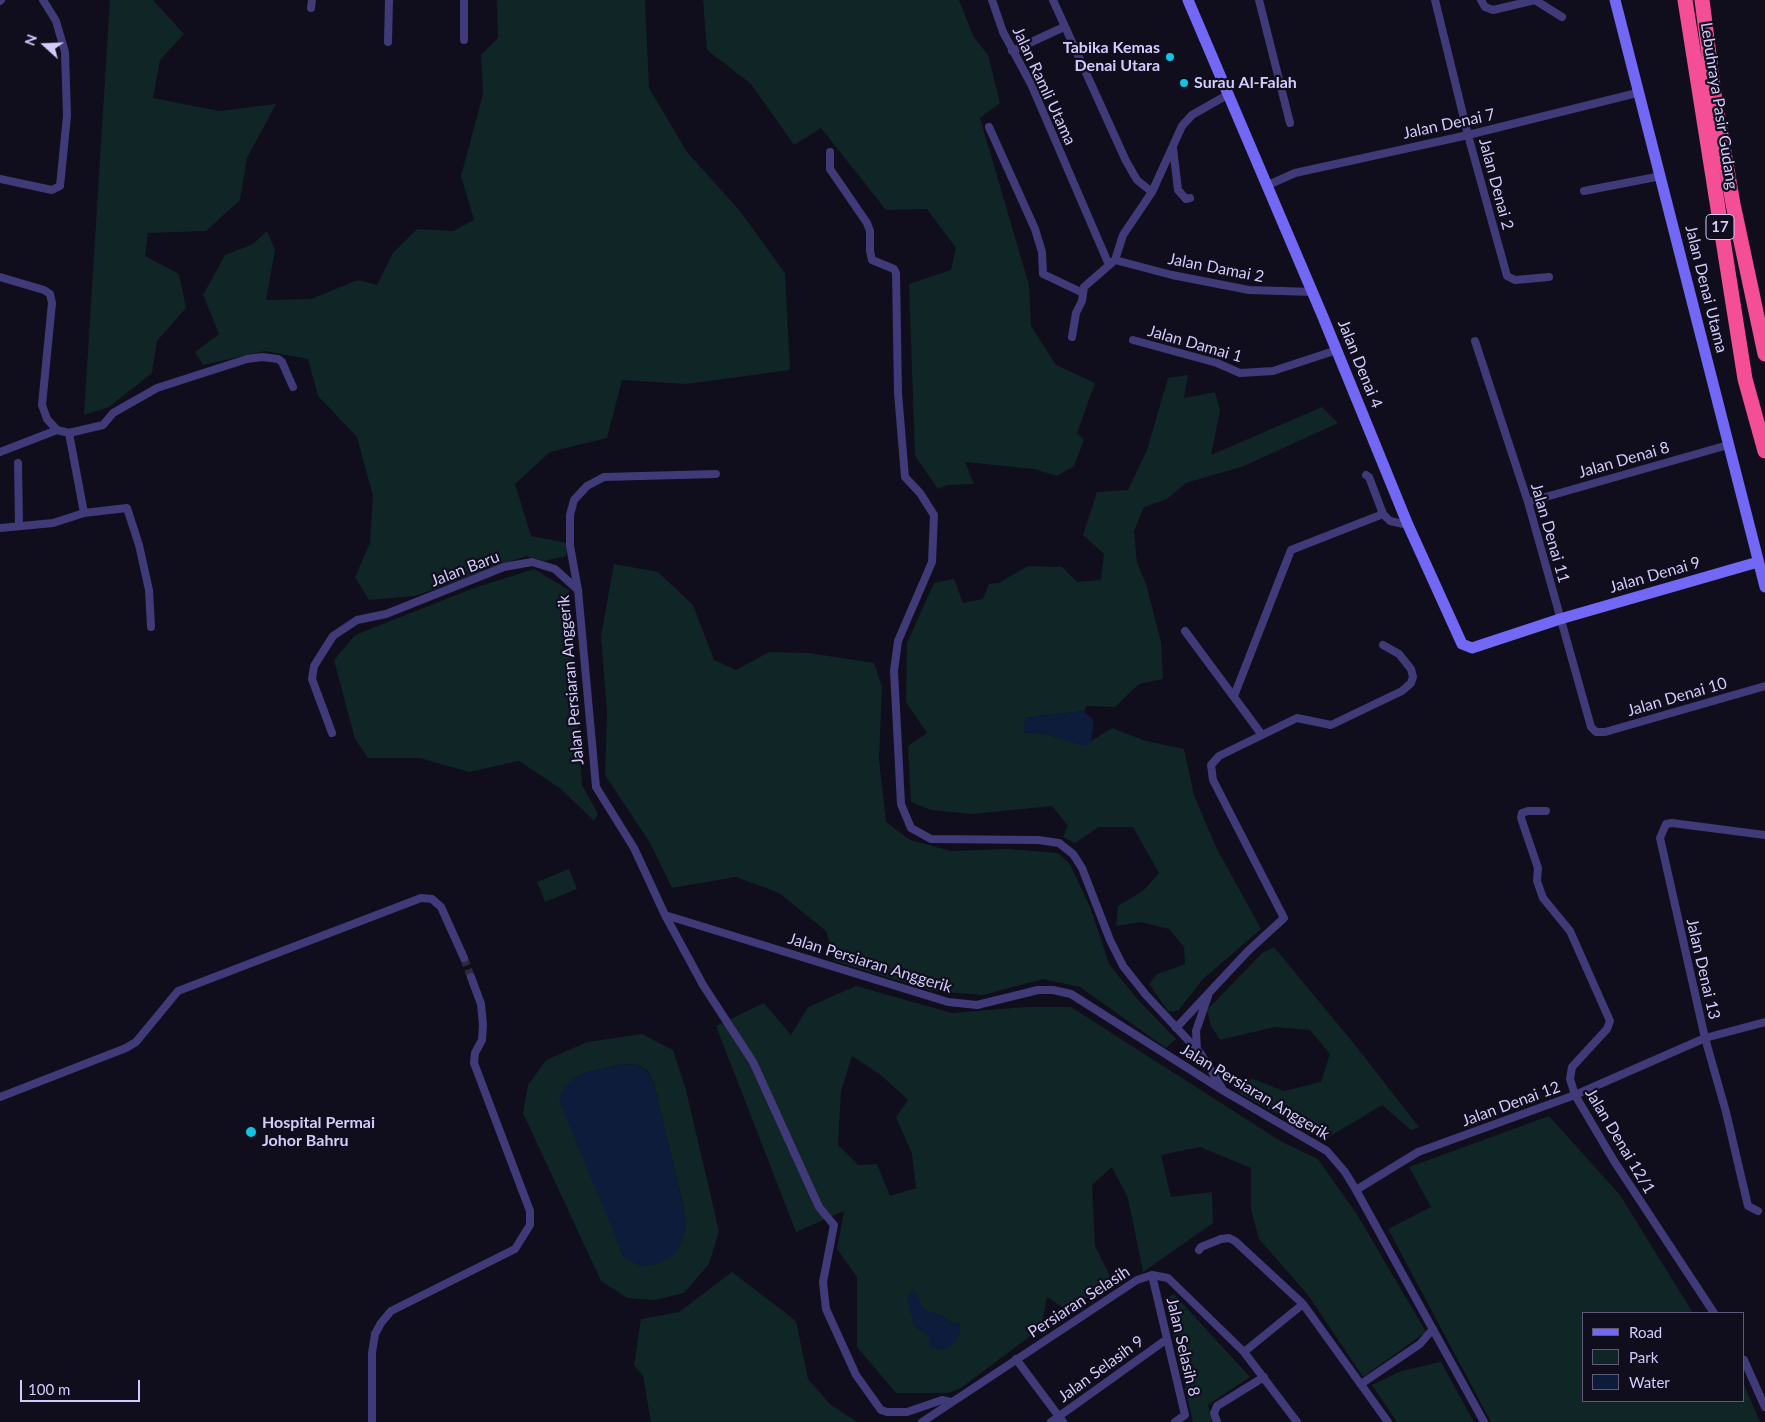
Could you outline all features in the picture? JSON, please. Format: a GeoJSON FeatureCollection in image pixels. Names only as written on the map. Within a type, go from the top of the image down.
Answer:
{"type":"FeatureCollection","features":[{"type":"Feature","properties":{"kind":"highway","name":"Lebuhraya Pasir Gudang"},"geometry":{"type":"LineString","coordinates":[[1685,0],[1745,379],[1765,451]]}},
{"type":"Feature","properties":{"kind":"highway","name":"Lebuhraya Pasir Gudang"},"geometry":{"type":"LineString","coordinates":[[1702,0],[1714,94],[1733,204],[1765,354]]}},
{"type":"Feature","properties":{"kind":"street"},"geometry":{"type":"LineString","coordinates":[[0,179],[52,190],[60,186],[63,176],[67,116],[65,52],[56,21],[43,0]]}},
{"type":"Feature","properties":{"kind":"street"},"geometry":{"type":"LineString","coordinates":[[388,42],[389,0]]}},
{"type":"Feature","properties":{"kind":"street"},"geometry":{"type":"LineString","coordinates":[[464,0],[464,40]]}},
{"type":"Feature","properties":{"kind":"street","name":"Jalan Ramli Utama"},"geometry":{"type":"LineString","coordinates":[[992,0],[1012,51],[1031,84],[1072,182],[1112,262]]}},
{"type":"Feature","properties":{"kind":"street"},"geometry":{"type":"LineString","coordinates":[[1053,0],[1121,149],[1136,177],[1152,192]]}},
{"type":"Feature","properties":{"kind":"street","name":"Jalan Denai 4"},"geometry":{"type":"LineString","coordinates":[[1188,0],[1313,292],[1408,525],[1459,640],[1466,647],[1472,648],[1560,619]]}},
{"type":"Feature","properties":{"kind":"street"},"geometry":{"type":"LineString","coordinates":[[1259,0],[1290,123]]}},
{"type":"Feature","properties":{"kind":"street","name":"Jalan Denai 2"},"geometry":{"type":"LineString","coordinates":[[1435,0],[1468,135],[1508,276],[1515,280],[1549,277]]}},
{"type":"Feature","properties":{"kind":"street"},"geometry":{"type":"LineString","coordinates":[[1481,0],[1485,7],[1493,10],[1535,0],[1562,17]]}},
{"type":"Feature","properties":{"kind":"street","name":"Jalan Denai Utama"},"geometry":{"type":"LineString","coordinates":[[1615,0],[1637,93],[1661,176],[1765,587]]}},
{"type":"Feature","properties":{"kind":"street"},"geometry":{"type":"LineString","coordinates":[[1012,51],[1064,27]]}},
{"type":"Feature","properties":{"kind":"street","name":"Jalan Denai 7"},"geometry":{"type":"LineString","coordinates":[[1268,185],[1295,173],[1468,135],[1637,93]]}},
{"type":"Feature","properties":{"kind":"street"},"geometry":{"type":"LineString","coordinates":[[1072,337],[1087,283],[1112,262],[1123,236],[1152,192],[1182,126],[1192,115],[1229,94]]}},
{"type":"Feature","properties":{"kind":"street"},"geometry":{"type":"LineString","coordinates":[[989,127],[1035,228],[1042,252],[1043,274],[1083,293]]}},
{"type":"Feature","properties":{"kind":"street"},"geometry":{"type":"LineString","coordinates":[[1172,146],[1178,190],[1186,199],[1190,198]]}},
{"type":"Feature","properties":{"kind":"street"},"geometry":{"type":"LineString","coordinates":[[830,152],[830,169],[867,223],[870,231],[872,260],[894,268],[896,273],[898,393],[905,476],[920,493],[934,515],[932,562],[898,641],[894,671],[901,804],[911,828],[931,839],[1038,840],[1059,843],[1073,854],[1082,868],[1110,940],[1124,966],[1197,1050],[1224,1091]]}},
{"type":"Feature","properties":{"kind":"street"},"geometry":{"type":"LineString","coordinates":[[1584,192],[1661,176]]}},
{"type":"Feature","properties":{"kind":"street","name":"Jalan Damai 2"},"geometry":{"type":"LineString","coordinates":[[1112,262],[1249,290],[1313,292]]}},
{"type":"Feature","properties":{"kind":"street"},"geometry":{"type":"LineString","coordinates":[[0,277],[44,290],[50,294],[52,303],[42,405],[47,419],[58,430],[69,433],[103,425],[113,413],[157,388],[247,359],[262,357],[278,359],[282,362],[293,387]]}},
{"type":"Feature","properties":{"kind":"street","name":"Jalan Damai 1"},"geometry":{"type":"LineString","coordinates":[[1132,340],[1217,363],[1240,373],[1273,371],[1336,350]]}},
{"type":"Feature","properties":{"kind":"street","name":"Jalan Denai 11"},"geometry":{"type":"LineString","coordinates":[[1475,341],[1528,502],[1591,727],[1596,732]]}},
{"type":"Feature","properties":{"kind":"street"},"geometry":{"type":"LineString","coordinates":[[0,452],[58,430]]}},
{"type":"Feature","properties":{"kind":"street"},"geometry":{"type":"LineString","coordinates":[[69,433],[84,513]]}},
{"type":"Feature","properties":{"kind":"street","name":"Jalan Denai 8"},"geometry":{"type":"LineString","coordinates":[[1528,502],[1728,445]]}},
{"type":"Feature","properties":{"kind":"street"},"geometry":{"type":"LineString","coordinates":[[18,463],[19,525]]}},
{"type":"Feature","properties":{"kind":"street","name":"Jalan Persiaran Anggerik"},"geometry":{"type":"LineString","coordinates":[[716,474],[604,477],[587,486],[574,500],[570,515],[570,546],[578,590],[596,787],[634,848],[665,915],[948,1002],[977,1005],[1038,990],[1053,990],[1071,994],[1224,1091],[1327,1151],[1345,1172],[1356,1190],[1484,1422]]}},
{"type":"Feature","properties":{"kind":"street"},"geometry":{"type":"LineString","coordinates":[[1366,475],[1369,477],[1383,514],[1390,521],[1408,525]]}},
{"type":"Feature","properties":{"kind":"street"},"geometry":{"type":"LineString","coordinates":[[0,528],[53,523],[84,513],[127,508],[139,545],[147,582],[151,627]]}},
{"type":"Feature","properties":{"kind":"street"},"geometry":{"type":"LineString","coordinates":[[1234,696],[1292,550],[1383,514]]}},
{"type":"Feature","properties":{"kind":"street","name":"Jalan Baru"},"geometry":{"type":"LineString","coordinates":[[332,733],[312,678],[314,666],[333,636],[357,620],[386,614],[504,567],[532,562],[555,569],[578,590]]}},
{"type":"Feature","properties":{"kind":"street","name":"Jalan Denai 9"},"geometry":{"type":"LineString","coordinates":[[1560,619],[1758,562]]}},
{"type":"Feature","properties":{"kind":"street"},"geometry":{"type":"LineString","coordinates":[[1185,631],[1262,735]]}},
{"type":"Feature","properties":{"kind":"street"},"geometry":{"type":"LineString","coordinates":[[1176,1028],[1248,951],[1284,918],[1213,780],[1211,770],[1213,762],[1219,756],[1297,718],[1325,725],[1337,724],[1402,692],[1411,683],[1413,677],[1411,669],[1399,654],[1383,645]]}},
{"type":"Feature","properties":{"kind":"street","name":"Jalan Denai 10"},"geometry":{"type":"LineString","coordinates":[[1596,732],[1605,732],[1765,686]]}},
{"type":"Feature","properties":{"kind":"street","name":"Jalan Denai 12/1"},"geometry":{"type":"LineString","coordinates":[[1546,811],[1528,811],[1522,813],[1521,818],[1538,868],[1537,881],[1544,898],[1570,931],[1610,1022],[1608,1029],[1572,1067],[1570,1079],[1575,1095],[1614,1161],[1713,1312]]}},
{"type":"Feature","properties":{"kind":"street","name":"Jalan Denai 13"},"geometry":{"type":"LineString","coordinates":[[1758,1211],[1748,1206],[1726,1112],[1705,1038],[1660,838],[1666,824],[1672,823],[1765,835]]}},
{"type":"Feature","properties":{"kind":"street"},"geometry":{"type":"LineString","coordinates":[[0,1096],[126,1048],[136,1042],[178,991],[421,898],[432,899],[441,908],[464,958]]}},
{"type":"Feature","properties":{"kind":"street"},"geometry":{"type":"LineString","coordinates":[[665,915],[702,985],[753,1062],[819,1207],[834,1225],[823,1282],[826,1309],[856,1375],[881,1410],[888,1412],[907,1412],[942,1400],[951,1402]]}},
{"type":"Feature","properties":{"kind":"street"},"geometry":{"type":"LineString","coordinates":[[372,1422],[372,1352],[375,1334],[391,1311],[515,1249],[530,1225],[530,1211],[474,1063],[475,1053],[482,1040],[483,1025],[481,1004],[471,977]]}},
{"type":"Feature","properties":{"kind":"street"},"geometry":{"type":"LineString","coordinates":[[1197,1050],[1196,1031],[1210,992]]}},
{"type":"Feature","properties":{"kind":"street","name":"Jalan Denai 12"},"geometry":{"type":"LineString","coordinates":[[1356,1190],[1418,1152],[1575,1095],[1705,1038],[1765,1022]]}},
{"type":"Feature","properties":{"kind":"street"},"geometry":{"type":"LineString","coordinates":[[1199,1250],[1201,1247],[1229,1238],[1303,1304],[1388,1422]]}},
{"type":"Feature","properties":{"kind":"street","name":"Persiaran Selasih"},"geometry":{"type":"LineString","coordinates":[[922,1422],[1137,1280],[1152,1274],[1168,1278],[1244,1352],[1297,1422]]}},
{"type":"Feature","properties":{"kind":"street","name":"Jalan Selasih 8"},"geometry":{"type":"LineString","coordinates":[[1152,1274],[1185,1415],[1175,1422]]}},
{"type":"Feature","properties":{"kind":"street"},"geometry":{"type":"LineString","coordinates":[[1244,1352],[1303,1304]]}},
{"type":"Feature","properties":{"kind":"street"},"geometry":{"type":"LineString","coordinates":[[1361,1384],[1420,1344],[1434,1329]]}},
{"type":"Feature","properties":{"kind":"street","name":"Jalan Selasih 9"},"geometry":{"type":"LineString","coordinates":[[1051,1422],[1061,1419],[1167,1339]]}},
{"type":"Feature","properties":{"kind":"street"},"geometry":{"type":"LineString","coordinates":[[1016,1359],[1061,1419]]}},
{"type":"Feature","properties":{"kind":"street"},"geometry":{"type":"LineString","coordinates":[[1745,1362],[1765,1406]]}},
{"type":"Feature","properties":{"kind":"street"},"geometry":{"type":"LineString","coordinates":[[1217,1422],[1214,1413],[1217,1406],[1264,1377]]}},
{"type":"Feature","properties":{"kind":"green space"},"geometry":{"type":"Polygon","coordinates":[[[110,0],[153,0],[184,34],[160,60],[153,98],[219,111],[276,104],[247,158],[240,200],[206,231],[148,233],[145,256],[179,274],[186,308],[157,341],[152,373],[109,407],[84,415],[110,0]]]}},
{"type":"Feature","properties":{"kind":"green space"},"geometry":{"type":"Polygon","coordinates":[[[497,0],[645,0],[649,88],[687,152],[740,211],[785,273],[790,370],[686,384],[622,380],[607,438],[550,452],[515,484],[531,536],[567,543],[566,556],[544,561],[526,556],[415,596],[369,600],[355,577],[370,543],[373,496],[357,437],[318,396],[308,359],[265,351],[203,365],[195,352],[219,334],[203,295],[225,255],[253,244],[267,231],[275,250],[266,300],[311,299],[358,280],[377,285],[393,253],[417,229],[453,231],[474,220],[461,176],[483,94],[481,55],[498,38],[497,0]]]}},
{"type":"Feature","properties":{"kind":"green space"},"geometry":{"type":"Polygon","coordinates":[[[703,0],[959,0],[973,36],[988,55],[1000,103],[980,118],[1029,285],[1031,326],[1056,365],[1095,383],[1077,433],[1084,440],[1074,466],[1057,476],[1034,469],[965,462],[974,484],[947,485],[938,489],[915,456],[909,284],[951,270],[956,248],[927,209],[886,210],[821,128],[794,145],[751,84],[707,50],[703,0]]]}},
{"type":"Feature","properties":{"kind":"green space"},"geometry":{"type":"Polygon","coordinates":[[[1188,375],[1184,398],[1215,392],[1220,410],[1211,455],[1322,407],[1338,423],[1244,466],[1186,483],[1167,499],[1144,507],[1134,531],[1137,563],[1146,584],[1161,642],[1163,679],[1139,684],[1115,707],[1087,706],[1084,711],[1025,718],[1025,732],[1045,734],[1085,745],[1112,728],[1146,741],[1184,749],[1194,795],[1216,847],[1261,929],[1203,979],[1178,1011],[1168,1011],[1149,984],[1157,974],[1185,964],[1184,947],[1169,929],[1141,922],[1116,926],[1118,906],[1143,891],[1159,873],[1133,827],[1099,827],[1075,843],[1063,837],[1068,826],[1052,806],[972,814],[931,810],[911,802],[908,746],[927,733],[906,702],[907,643],[934,583],[954,579],[963,603],[983,599],[989,584],[999,583],[1028,566],[1062,567],[1077,582],[1101,580],[1104,554],[1083,535],[1097,492],[1128,490],[1147,450],[1168,378],[1188,375]]]}},
{"type":"Feature","properties":{"kind":"green space"},"geometry":{"type":"Polygon","coordinates":[[[614,564],[658,572],[693,605],[714,660],[736,670],[769,652],[809,653],[874,663],[882,687],[879,759],[886,822],[910,840],[951,851],[1008,849],[1058,853],[1070,864],[1091,909],[1109,964],[1139,1001],[1176,1039],[1166,1048],[1080,987],[1043,979],[983,995],[932,991],[834,961],[826,931],[779,893],[736,877],[672,888],[650,843],[605,775],[607,713],[601,636],[614,564]]]}},
{"type":"Feature","properties":{"kind":"green space"},"geometry":{"type":"Polygon","coordinates":[[[534,569],[569,590],[582,785],[598,814],[594,821],[561,789],[519,761],[469,772],[420,758],[368,758],[355,739],[334,660],[355,635],[474,588],[534,569]]]}},
{"type":"Feature","properties":{"kind":"green space"},"geometry":{"type":"Polygon","coordinates":[[[569,869],[577,889],[545,902],[537,882],[569,869]]]}},
{"type":"Feature","properties":{"kind":"green space"},"geometry":{"type":"Polygon","coordinates":[[[1274,947],[1355,1045],[1419,1127],[1411,1130],[1382,1105],[1324,1140],[1239,1093],[1237,1084],[1253,1079],[1284,1091],[1321,1082],[1330,1054],[1310,1030],[1275,1027],[1220,1040],[1211,1026],[1207,1010],[1262,953],[1274,947]]]}},
{"type":"Feature","properties":{"kind":"green space"},"geometry":{"type":"Polygon","coordinates":[[[856,986],[952,1013],[1025,1007],[1071,1007],[1282,1142],[1318,1159],[1358,1216],[1426,1332],[1363,1377],[1308,1295],[1259,1239],[1251,1210],[1251,1168],[1200,1147],[1161,1155],[1171,1197],[1212,1192],[1213,1223],[1143,1272],[1128,1198],[1112,1167],[1092,1185],[1095,1246],[1110,1276],[1071,1313],[1047,1297],[1041,1328],[961,1388],[948,1393],[896,1393],[857,1347],[857,1277],[837,1249],[844,1211],[796,1232],[716,1026],[764,1003],[791,1035],[808,1007],[856,986]],[[852,1056],[841,1091],[838,1145],[858,1165],[877,1164],[890,1196],[916,1188],[912,1154],[896,1117],[908,1100],[882,1076],[852,1056]],[[913,1289],[914,1326],[927,1334],[959,1322],[953,1324],[942,1316],[924,1310],[913,1289]]]}},
{"type":"Feature","properties":{"kind":"green space"},"geometry":{"type":"Polygon","coordinates":[[[642,1034],[673,1050],[686,1090],[719,1231],[709,1264],[684,1293],[655,1300],[627,1298],[601,1281],[523,1113],[528,1085],[546,1060],[587,1042],[642,1034]],[[622,1064],[584,1073],[573,1079],[604,1206],[624,1257],[686,1228],[683,1205],[654,1084],[648,1071],[638,1065],[622,1064]]]}},
{"type":"Feature","properties":{"kind":"green space"},"geometry":{"type":"Polygon","coordinates":[[[1549,1116],[1620,1195],[1692,1312],[1582,1312],[1582,1402],[1745,1402],[1745,1387],[1760,1422],[1491,1422],[1388,1229],[1431,1207],[1409,1167],[1549,1116]]]}},
{"type":"Feature","properties":{"kind":"green space"},"geometry":{"type":"Polygon","coordinates":[[[732,1272],[796,1321],[808,1379],[830,1404],[857,1422],[651,1422],[643,1376],[634,1365],[641,1319],[679,1312],[732,1272]]]}},
{"type":"Feature","properties":{"kind":"green space"},"geometry":{"type":"Polygon","coordinates":[[[1174,1294],[1250,1377],[1208,1405],[1212,1422],[1193,1422],[1165,1299],[1174,1294]]]}},
{"type":"Feature","properties":{"kind":"green space"},"geometry":{"type":"Polygon","coordinates":[[[1441,1362],[1474,1422],[1397,1422],[1372,1385],[1401,1371],[1441,1362]]]}},
{"type":"Feature","properties":{"kind":"water"},"geometry":{"type":"Polygon","coordinates":[[[1084,711],[1094,721],[1091,742],[1085,746],[1045,734],[1024,732],[1025,718],[1084,711]]]}},
{"type":"Feature","properties":{"kind":"water"},"geometry":{"type":"Polygon","coordinates":[[[622,1064],[638,1065],[647,1071],[654,1084],[683,1205],[686,1228],[681,1244],[672,1256],[660,1263],[642,1267],[624,1257],[559,1101],[564,1087],[573,1079],[584,1073],[622,1064]]]}},
{"type":"Feature","properties":{"kind":"water"},"geometry":{"type":"Polygon","coordinates":[[[913,1288],[924,1310],[942,1316],[953,1324],[959,1322],[960,1331],[956,1342],[946,1350],[931,1348],[927,1334],[914,1326],[907,1298],[913,1288]]]}},
{"type":"Feature","properties":{"kind":"tunnel"},"geometry":{"type":"LineString","coordinates":[[464,958],[471,977]]}},
{"type":"Feature","properties":{"kind":"place","name":"Tabika Kemas Denai Utara"},"geometry":{"type":"Point","coordinates":[1170,57]}},
{"type":"Feature","properties":{"kind":"place","name":"Surau Al-Falah"},"geometry":{"type":"Point","coordinates":[1184,83]}},
{"type":"Feature","properties":{"kind":"place","name":"Hospital Permai Johor Bahru"},"geometry":{"type":"Point","coordinates":[251,1132]}}]}
